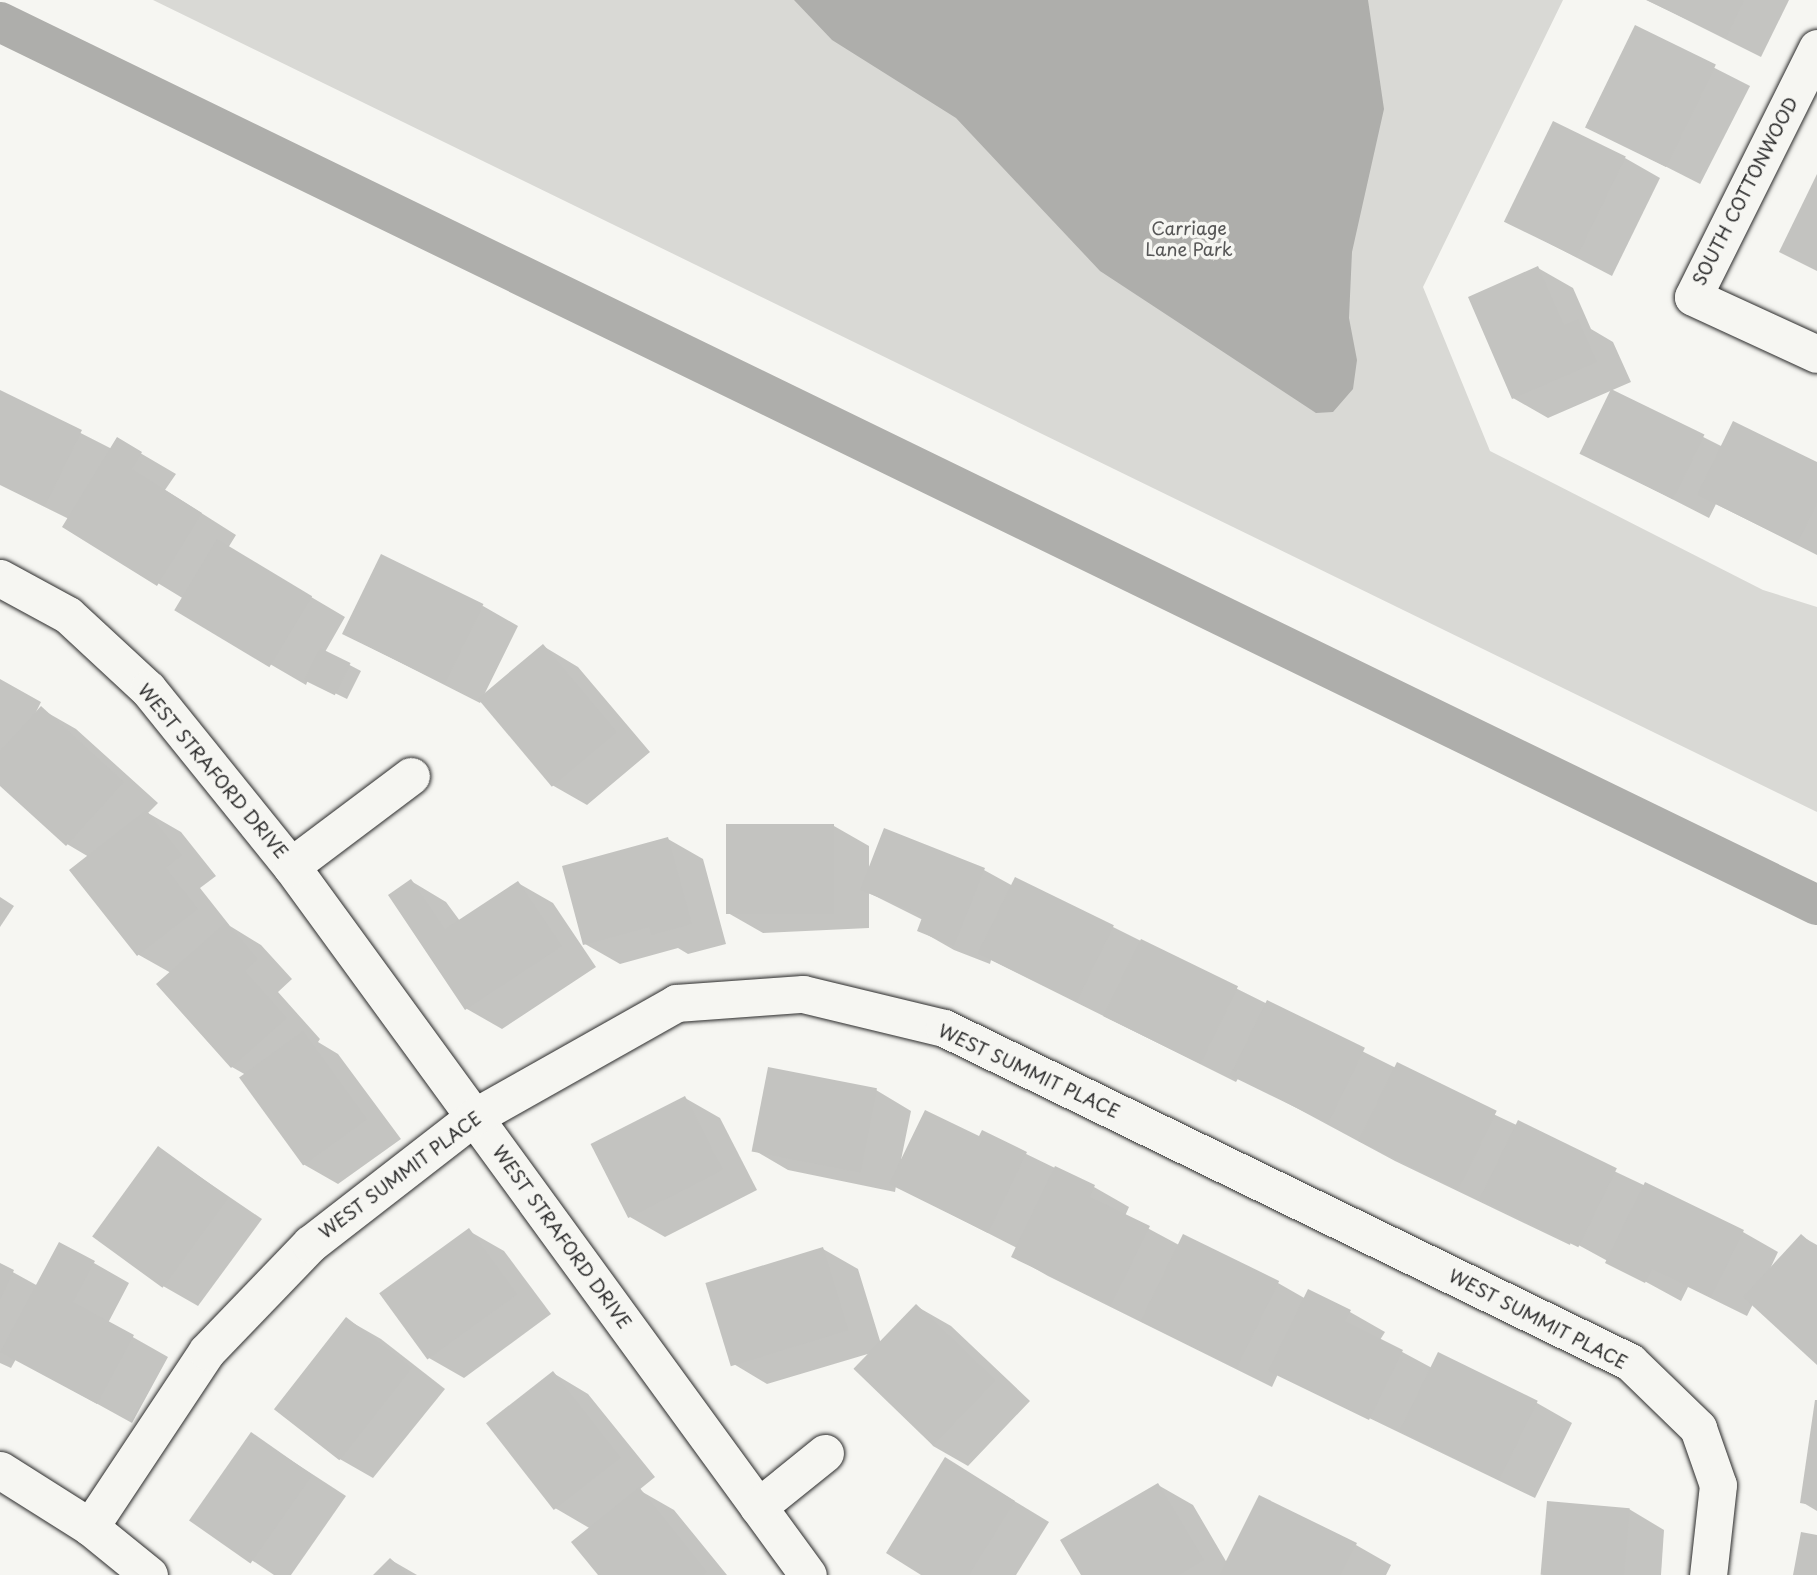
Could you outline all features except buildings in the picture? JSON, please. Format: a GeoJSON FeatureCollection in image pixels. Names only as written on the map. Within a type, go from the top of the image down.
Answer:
{"type":"FeatureCollection","features":[{"type":"Feature","properties":{"kind":"street","name":"SOUTH COTTONWOOD"},"geometry":{"type":"LineString","coordinates":[[1817,48],[1693,297],[1817,354]]}},
{"type":"Feature","properties":{"kind":"street","name":"WEST STRAFORD DRIVE"},"geometry":{"type":"LineString","coordinates":[[0,578],[68,615],[148,689],[291,866],[808,1575]]}},
{"type":"Feature","properties":{"kind":"street","name":"WEST STRAFORD DRIVE"},"geometry":{"type":"LineString","coordinates":[[291,866],[411,776]]}},
{"type":"Feature","properties":{"kind":"street","name":"WEST SUMMIT PLACE"},"geometry":{"type":"LineString","coordinates":[[90,1527],[207,1351],[310,1244],[474,1117],[676,1003],[803,994],[944,1028],[1630,1362],[1698,1428],[1718,1485],[1708,1575]]}},
{"type":"Feature","properties":{"kind":"street"},"geometry":{"type":"LineString","coordinates":[[758,1507],[825,1453]]}},
{"type":"Feature","properties":{"kind":"street"},"geometry":{"type":"LineString","coordinates":[[0,1470],[90,1527],[149,1575]]}},
{"type":"Feature","properties":{"kind":"green space","name":"Carriage Lane Park"},"geometry":{"type":"Polygon","coordinates":[[[153,0],[1563,0],[1423,287],[1490,451],[1763,590],[1817,607],[1817,812],[153,0]]]}},
{"type":"Feature","properties":{"kind":"shaded area"},"geometry":{"type":"Polygon","coordinates":[[[794,0],[1368,0],[1384,109],[1352,252],[1349,318],[1357,360],[1353,389],[1333,412],[1316,413],[1100,271],[956,118],[832,40],[794,0]]]}},
{"type":"Feature","properties":{"kind":"waterway"},"geometry":{"type":"LineString","coordinates":[[0,22],[1817,905]]}}]}
